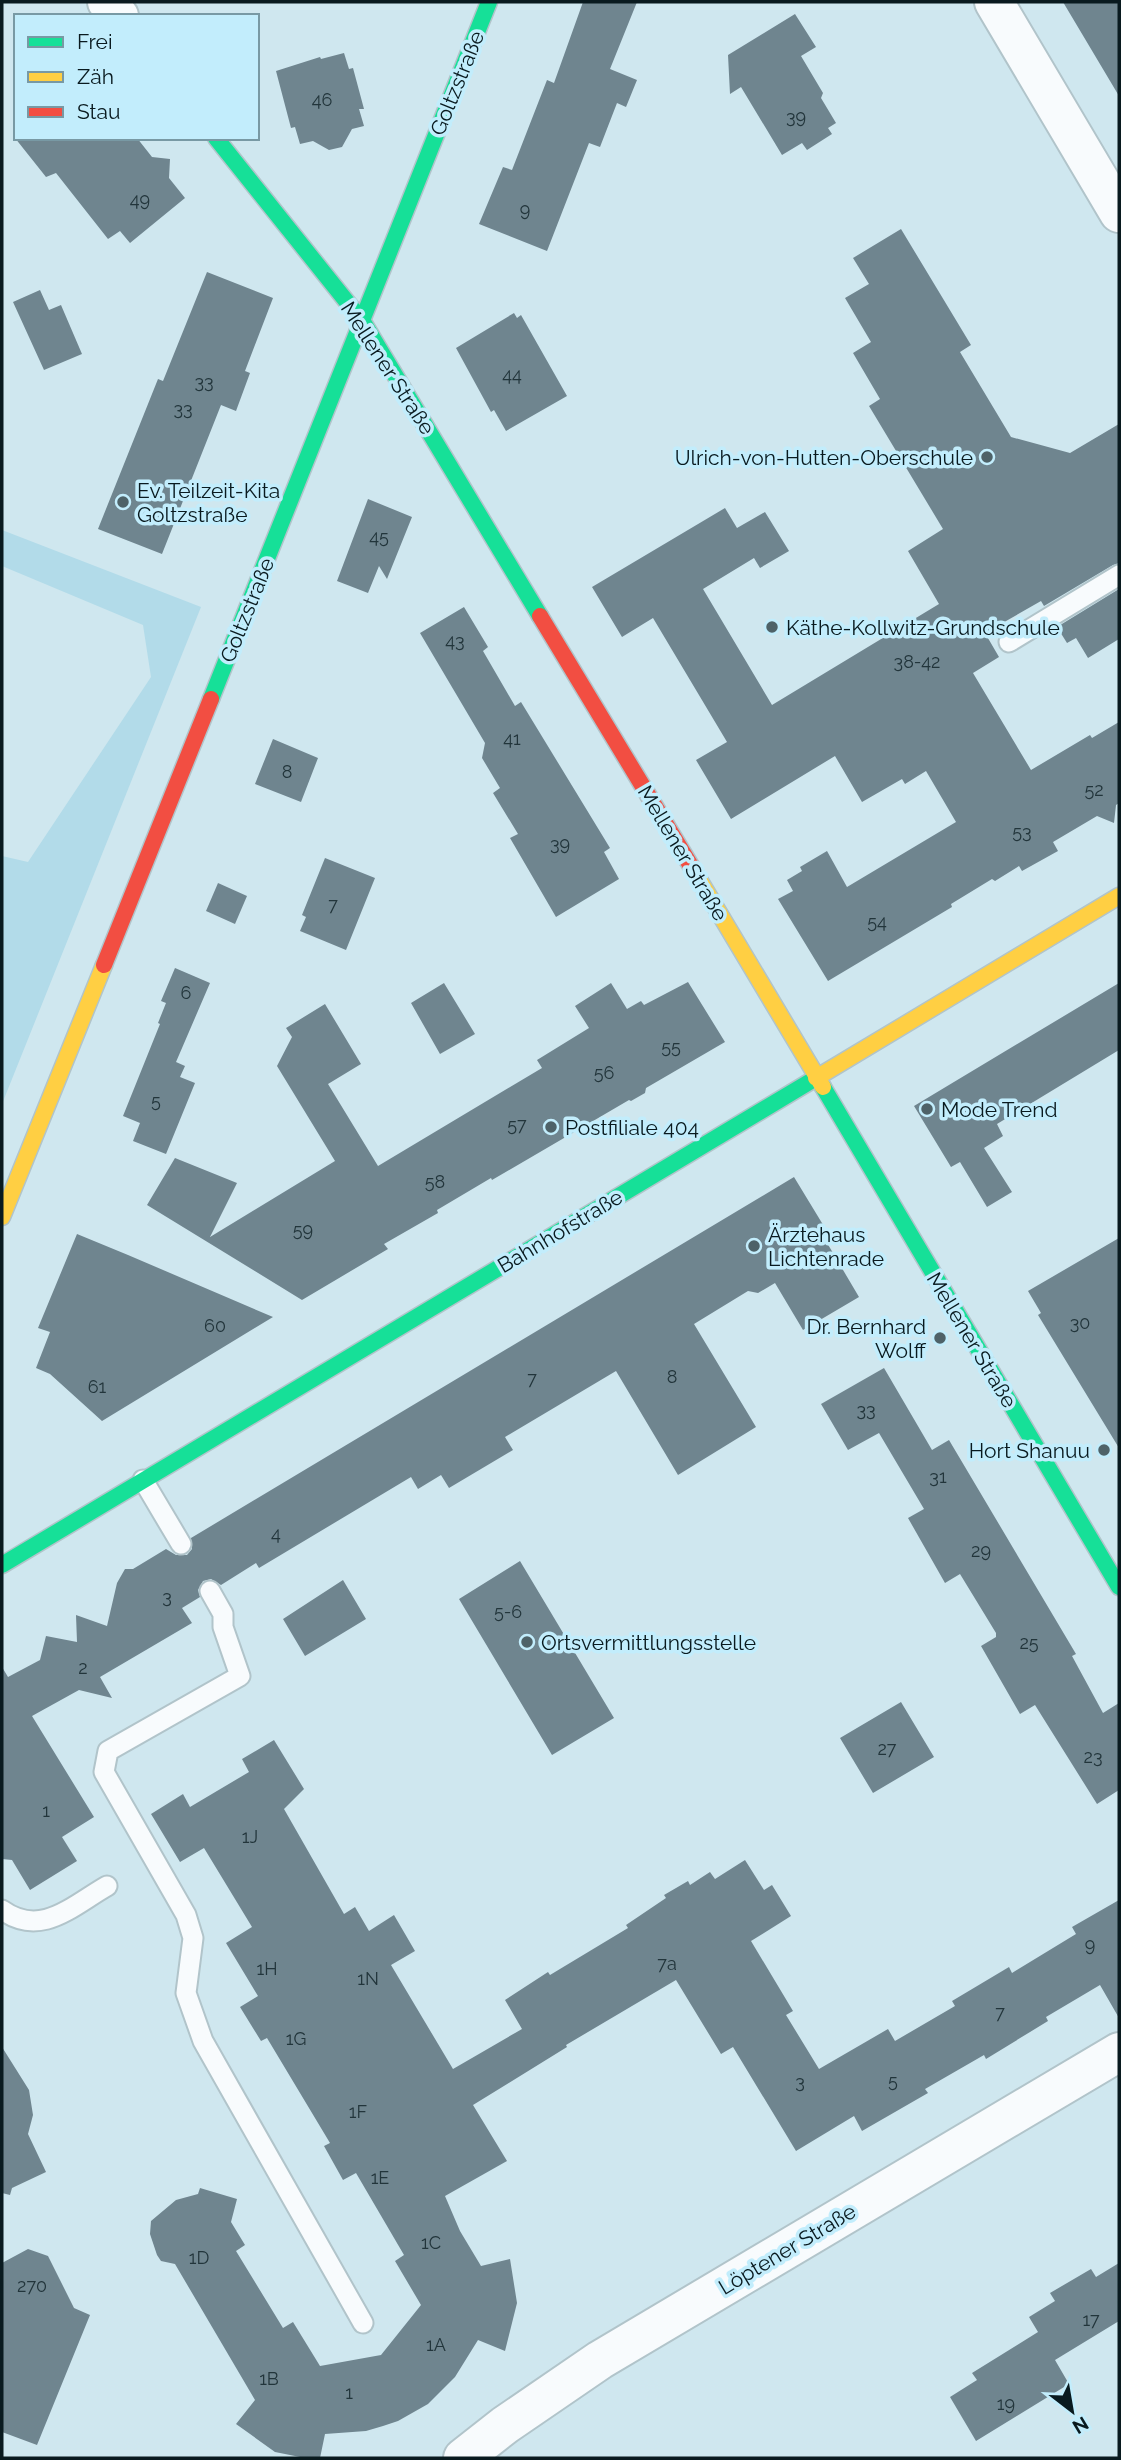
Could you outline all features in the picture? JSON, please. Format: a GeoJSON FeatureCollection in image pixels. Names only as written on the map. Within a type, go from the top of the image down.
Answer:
{"type":"FeatureCollection","features":[{"type":"Feature","properties":{"kind":"street","name":"Goltzstraße"},"geometry":{"type":"LineString","coordinates":[[2,1217],[363,322],[489,2]]}},
{"type":"Feature","properties":{"kind":"street"},"geometry":{"type":"LineString","coordinates":[[994,2],[1119,212]]}},
{"type":"Feature","properties":{"kind":"street","name":"Mellener Straße"},"geometry":{"type":"LineString","coordinates":[[218,140],[363,322],[817,1077],[1119,1587]]}},
{"type":"Feature","properties":{"kind":"street","name":"Bahnhofstraße"},"geometry":{"type":"LineString","coordinates":[[2,1565],[1119,896]]}},
{"type":"Feature","properties":{"kind":"street","name":"Löptener Straße"},"geometry":{"type":"LineString","coordinates":[[463,2458],[505,2425],[600,2360],[1119,2052]]}},
{"type":"Feature","properties":{"kind":"lane"},"geometry":{"type":"LineString","coordinates":[[1009,642],[1119,575]]}},
{"type":"Feature","properties":{"kind":"lane"},"geometry":{"type":"LineString","coordinates":[[143,1480],[181,1544]]}},
{"type":"Feature","properties":{"kind":"lane"},"geometry":{"type":"LineString","coordinates":[[210,1591],[223,1614],[223,1627],[240,1676],[108,1751],[104,1772],[186,1915],[193,1938],[186,1993],[203,2041],[363,2323]]}},
{"type":"Feature","properties":{"kind":"lane"},"geometry":{"type":"LineString","coordinates":[[2,1910],[13,1918],[34,1923],[46,1921],[107,1886]]}},
{"type":"Feature","properties":{"kind":"shaded area"},"geometry":{"type":"Polygon","coordinates":[[[2,530],[201,607],[2,1104],[2,856],[28,862],[151,677],[143,625],[2,566],[2,530]]]}},
{"type":"Feature","properties":{"kind":"building"},"geometry":{"type":"Polygon","coordinates":[[[583,2],[637,2],[610,69],[637,80],[626,107],[617,103],[600,147],[589,143],[547,251],[479,224],[503,167],[512,170],[547,80],[554,83],[583,2]]]}},
{"type":"Feature","properties":{"kind":"building"},"geometry":{"type":"Polygon","coordinates":[[[1063,2],[1119,2],[1119,96],[1063,2]]]}},
{"type":"Feature","properties":{"kind":"building"},"geometry":{"type":"Polygon","coordinates":[[[795,14],[816,47],[801,56],[823,93],[821,98],[836,123],[828,128],[832,134],[807,150],[802,143],[782,155],[741,87],[730,94],[728,55],[795,14]]]}},
{"type":"Feature","properties":{"kind":"building"},"geometry":{"type":"Polygon","coordinates":[[[344,53],[349,69],[353,68],[364,109],[359,109],[364,126],[352,129],[342,147],[329,150],[313,141],[300,144],[295,127],[291,128],[276,71],[320,57],[321,59],[344,53]]]}},
{"type":"Feature","properties":{"kind":"building"},"geometry":{"type":"Polygon","coordinates":[[[17,140],[139,140],[152,157],[170,159],[169,178],[185,198],[130,243],[120,231],[108,239],[56,173],[46,177],[17,140]]]}},
{"type":"Feature","properties":{"kind":"building"},"geometry":{"type":"Polygon","coordinates":[[[901,229],[971,345],[960,352],[1011,437],[1070,453],[1119,424],[1119,563],[1044,606],[1041,601],[985,633],[999,657],[973,673],[1031,770],[1090,735],[1092,738],[1119,722],[1119,803],[1116,805],[1114,823],[1097,816],[1053,842],[1058,851],[1022,871],[1019,866],[995,881],[992,879],[951,904],[952,907],[828,981],[778,899],[793,891],[787,880],[802,871],[800,867],[827,851],[847,887],[956,822],[926,771],[905,784],[902,779],[862,802],[835,756],[731,819],[696,760],[727,742],[653,618],[622,637],[592,587],[725,508],[737,528],[765,512],[789,551],[760,568],[754,558],[703,589],[772,705],[939,604],[908,551],[943,529],[869,406],[880,399],[853,353],[871,342],[845,298],[869,284],[853,258],[901,229]]]}},
{"type":"Feature","properties":{"kind":"building"},"geometry":{"type":"Polygon","coordinates":[[[207,272],[273,298],[245,371],[250,373],[236,411],[221,405],[162,554],[98,529],[158,379],[163,381],[207,272]]]}},
{"type":"Feature","properties":{"kind":"building"},"geometry":{"type":"Polygon","coordinates":[[[40,290],[49,310],[61,305],[82,354],[44,370],[13,302],[40,290]]]}},
{"type":"Feature","properties":{"kind":"building"},"geometry":{"type":"Polygon","coordinates":[[[514,313],[517,318],[521,315],[567,396],[506,431],[494,410],[491,412],[456,348],[514,313]]]}},
{"type":"Feature","properties":{"kind":"building"},"geometry":{"type":"Polygon","coordinates":[[[368,499],[412,517],[387,579],[379,566],[368,593],[337,581],[368,499]]]}},
{"type":"Feature","properties":{"kind":"building"},"geometry":{"type":"Polygon","coordinates":[[[1119,589],[1119,639],[1088,658],[1076,638],[1067,643],[1057,627],[1119,589]]]}},
{"type":"Feature","properties":{"kind":"building"},"geometry":{"type":"Polygon","coordinates":[[[464,607],[488,647],[483,651],[515,706],[521,702],[610,848],[604,852],[619,879],[556,917],[510,838],[518,834],[493,793],[500,788],[482,758],[485,743],[420,633],[464,607]]]}},
{"type":"Feature","properties":{"kind":"building"},"geometry":{"type":"Polygon","coordinates":[[[273,739],[318,758],[301,802],[255,784],[273,739]]]}},
{"type":"Feature","properties":{"kind":"building"},"geometry":{"type":"Polygon","coordinates":[[[325,858],[375,878],[346,950],[300,931],[306,917],[302,915],[325,858]]]}},
{"type":"Feature","properties":{"kind":"building"},"geometry":{"type":"Polygon","coordinates":[[[218,883],[247,896],[235,924],[206,911],[218,883]]]}},
{"type":"Feature","properties":{"kind":"building"},"geometry":{"type":"Polygon","coordinates":[[[175,968],[210,983],[176,1062],[185,1066],[180,1077],[195,1083],[166,1154],[133,1141],[140,1123],[123,1116],[160,1024],[158,1023],[166,1003],[161,1001],[175,968]]]}},
{"type":"Feature","properties":{"kind":"building"},"geometry":{"type":"Polygon","coordinates":[[[688,982],[725,1042],[646,1088],[645,1093],[437,1210],[438,1213],[384,1244],[388,1249],[302,1300],[147,1205],[175,1158],[237,1183],[210,1237],[335,1161],[277,1066],[292,1037],[286,1028],[325,1004],[361,1064],[328,1084],[378,1166],[542,1068],[537,1060],[589,1028],[575,1006],[611,983],[627,1009],[641,1001],[644,1005],[688,982]]]}},
{"type":"Feature","properties":{"kind":"building"},"geometry":{"type":"Polygon","coordinates":[[[444,983],[475,1034],[440,1054],[411,1003],[444,983]]]}},
{"type":"Feature","properties":{"kind":"building"},"geometry":{"type":"Polygon","coordinates":[[[1119,983],[1119,1050],[997,1124],[1003,1136],[984,1148],[1012,1192],[987,1207],[960,1162],[951,1167],[914,1106],[1119,983]]]}},
{"type":"Feature","properties":{"kind":"building"},"geometry":{"type":"Polygon","coordinates":[[[794,1177],[825,1228],[820,1231],[859,1297],[803,1330],[775,1283],[758,1293],[748,1291],[694,1324],[756,1427],[678,1475],[616,1371],[505,1437],[513,1450],[449,1488],[441,1475],[418,1489],[411,1477],[259,1568],[256,1563],[221,1585],[211,1579],[203,1581],[198,1590],[200,1597],[182,1608],[192,1623],[100,1677],[112,1698],[79,1690],[32,1716],[94,1817],[62,1837],[77,1861],[30,1890],[12,1860],[2,1859],[2,1667],[8,1677],[40,1660],[46,1636],[77,1642],[76,1615],[107,1626],[117,1583],[125,1569],[133,1569],[166,1549],[176,1555],[187,1555],[192,1549],[191,1538],[794,1177]]]}},
{"type":"Feature","properties":{"kind":"building"},"geometry":{"type":"Polygon","coordinates":[[[77,1234],[273,1317],[102,1421],[50,1374],[36,1368],[50,1332],[38,1328],[77,1234]]]}},
{"type":"Feature","properties":{"kind":"building"},"geometry":{"type":"Polygon","coordinates":[[[1119,1238],[1119,1448],[1038,1315],[1041,1313],[1028,1291],[1119,1238]]]}},
{"type":"Feature","properties":{"kind":"building"},"geometry":{"type":"Polygon","coordinates":[[[884,1368],[932,1450],[949,1440],[1076,1654],[1072,1656],[1103,1713],[1119,1703],[1119,1790],[1097,1804],[1035,1705],[1020,1714],[981,1646],[996,1637],[996,1633],[960,1574],[945,1583],[908,1518],[924,1509],[879,1433],[848,1450],[821,1404],[884,1368]]]}},
{"type":"Feature","properties":{"kind":"building","name":"Ortsvermittlungsstelle"},"geometry":{"type":"Polygon","coordinates":[[[520,1561],[614,1718],[552,1755],[459,1599],[520,1561]]]}},
{"type":"Feature","properties":{"kind":"building"},"geometry":{"type":"Polygon","coordinates":[[[343,1580],[366,1619],[305,1656],[283,1619],[343,1580]]]}},
{"type":"Feature","properties":{"kind":"building"},"geometry":{"type":"Polygon","coordinates":[[[901,1702],[934,1757],[873,1793],[840,1738],[901,1702]]]}},
{"type":"Feature","properties":{"kind":"building"},"geometry":{"type":"Polygon","coordinates":[[[274,1740],[304,1789],[284,1809],[344,1914],[355,1907],[369,1931],[394,1915],[415,1951],[391,1965],[453,2069],[522,2029],[505,2000],[548,1972],[550,1975],[628,1928],[626,1925],[666,1898],[664,1895],[688,1881],[690,1885],[710,1872],[715,1879],[745,1860],[764,1890],[772,1885],[791,1916],[751,1941],[793,2011],[786,2015],[819,2069],[888,2029],[895,2041],[955,2006],[952,2001],[1009,1967],[1012,1973],[1076,1934],[1072,1927],[1119,1900],[1119,2018],[1100,1985],[1046,2017],[1048,2021],[986,2059],[984,2055],[925,2089],[928,2093],[862,2131],[854,2116],[796,2151],[733,2047],[721,2054],[676,1980],[566,2045],[567,2047],[473,2105],[507,2161],[445,2196],[460,2231],[481,2266],[510,2259],[517,2303],[505,2351],[478,2340],[455,2377],[428,2404],[398,2421],[366,2431],[325,2434],[320,2458],[275,2452],[236,2424],[255,2400],[175,2264],[161,2261],[157,2255],[150,2234],[151,2221],[176,2200],[198,2194],[200,2188],[237,2199],[231,2222],[245,2245],[236,2251],[283,2328],[293,2322],[320,2366],[381,2355],[421,2305],[395,2261],[404,2255],[356,2173],[343,2180],[324,2146],[330,2143],[267,2038],[261,2041],[240,2007],[258,1996],[226,1943],[252,1927],[204,1848],[180,1862],[151,1814],[183,1794],[190,1807],[249,1772],[242,1759],[274,1740]]]}},
{"type":"Feature","properties":{"kind":"building"},"geometry":{"type":"Polygon","coordinates":[[[2,2047],[29,2090],[33,2115],[28,2134],[46,2172],[12,2188],[10,2195],[2,2193],[2,2047]]]}},
{"type":"Feature","properties":{"kind":"building"},"geometry":{"type":"Polygon","coordinates":[[[28,2249],[48,2256],[74,2308],[90,2315],[37,2445],[2,2432],[2,2263],[28,2249]]]}},
{"type":"Feature","properties":{"kind":"building"},"geometry":{"type":"Polygon","coordinates":[[[1119,2263],[1119,2321],[1055,2360],[1069,2384],[976,2441],[950,2397],[977,2380],[972,2373],[1038,2332],[1029,2317],[1055,2301],[1050,2293],[1091,2269],[1096,2277],[1119,2263]]]}},
{"type":"Feature","properties":{"kind":"traffic: fast"},"geometry":{"type":"LineString","coordinates":[[211,699],[489,2]]}},
{"type":"Feature","properties":{"kind":"traffic: fast"},"geometry":{"type":"LineString","coordinates":[[218,140],[363,322],[540,616]]}},
{"type":"Feature","properties":{"kind":"traffic: fast"},"geometry":{"type":"LineString","coordinates":[[2,1565],[816,1078]]}},
{"type":"Feature","properties":{"kind":"traffic: fast"},"geometry":{"type":"LineString","coordinates":[[823,1087],[1119,1587]]}},
{"type":"Feature","properties":{"kind":"traffic: slow"},"geometry":{"type":"LineString","coordinates":[[694,871],[823,1087]]}},
{"type":"Feature","properties":{"kind":"traffic: slow"},"geometry":{"type":"LineString","coordinates":[[816,1078],[1119,896]]}},
{"type":"Feature","properties":{"kind":"traffic: slow"},"geometry":{"type":"LineString","coordinates":[[2,1217],[104,965]]}},
{"type":"Feature","properties":{"kind":"traffic: jam"},"geometry":{"type":"LineString","coordinates":[[540,616],[694,871]]}},
{"type":"Feature","properties":{"kind":"traffic: jam"},"geometry":{"type":"LineString","coordinates":[[104,965],[211,699]]}},
{"type":"Feature","properties":{"kind":"place","name":"Ulrich-von-Hutten-Oberschule"},"geometry":{"type":"Point","coordinates":[987,457]}},
{"type":"Feature","properties":{"kind":"place","name":"Ev. Teilzeit-Kita Goltzstraße"},"geometry":{"type":"Point","coordinates":[123,502]}},
{"type":"Feature","properties":{"kind":"place","name":"Käthe-Kollwitz-Grundschule"},"geometry":{"type":"Point","coordinates":[772,627]}},
{"type":"Feature","properties":{"kind":"place","name":"Mode Trend"},"geometry":{"type":"Point","coordinates":[927,1109]}},
{"type":"Feature","properties":{"kind":"place","name":"Postfiliale 404"},"geometry":{"type":"Point","coordinates":[551,1127]}},
{"type":"Feature","properties":{"kind":"place","name":"Ärztehaus Lichtenrade"},"geometry":{"type":"Point","coordinates":[754,1246]}},
{"type":"Feature","properties":{"kind":"place","name":"Dr. Bernhard Wolff"},"geometry":{"type":"Point","coordinates":[940,1338]}},
{"type":"Feature","properties":{"kind":"place","name":"Hort Shanuu"},"geometry":{"type":"Point","coordinates":[1104,1450]}},
{"type":"Feature","properties":{"kind":"place","name":"Ortsvermittlungsstelle"},"geometry":{"type":"Point","coordinates":[527,1642]}}]}
